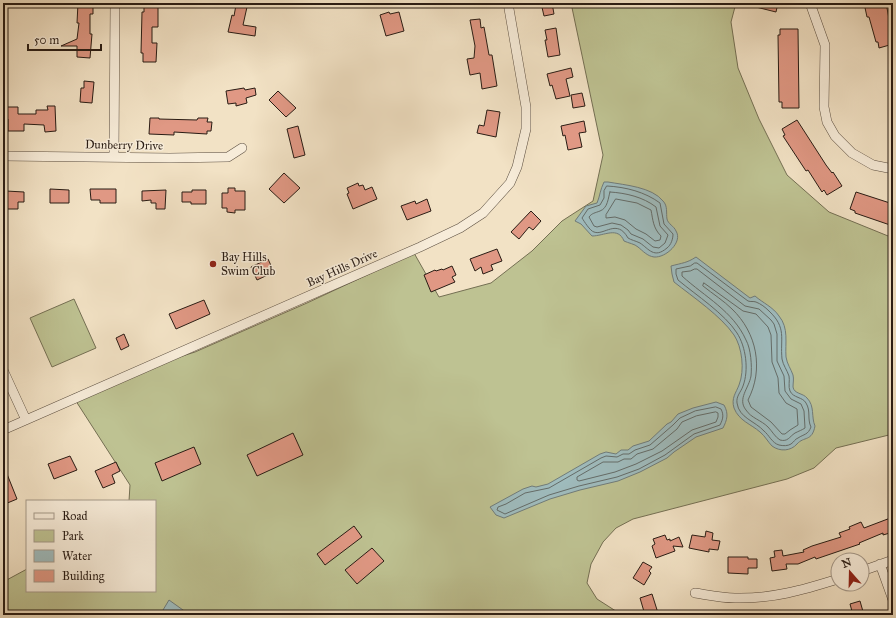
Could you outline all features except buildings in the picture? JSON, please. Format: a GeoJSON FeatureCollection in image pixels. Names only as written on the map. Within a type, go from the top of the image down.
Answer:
{"type":"FeatureCollection","features":[{"type":"Feature","properties":{"kind":"street"},"geometry":{"type":"LineString","coordinates":[[114,157],[115,3]]}},
{"type":"Feature","properties":{"kind":"street","name":"Bay Hills Drive"},"geometry":{"type":"LineString","coordinates":[[3,430],[420,247],[460,228],[483,213],[510,183],[517,167],[526,128],[526,108],[508,3]]}},
{"type":"Feature","properties":{"kind":"street"},"geometry":{"type":"LineString","coordinates":[[810,3],[825,44],[824,107],[827,122],[835,136],[852,153],[873,165],[893,169]]}},
{"type":"Feature","properties":{"kind":"street","name":"Dunberry Drive"},"geometry":{"type":"LineString","coordinates":[[3,156],[170,158],[228,157],[242,148]]}},
{"type":"Feature","properties":{"kind":"street"},"geometry":{"type":"LineString","coordinates":[[3,370],[26,420]]}},
{"type":"Feature","properties":{"kind":"street"},"geometry":{"type":"LineString","coordinates":[[870,567],[893,560]]}},
{"type":"Feature","properties":{"kind":"street"},"geometry":{"type":"LineString","coordinates":[[880,564],[893,600]]}},
{"type":"Feature","properties":{"kind":"street"},"geometry":{"type":"LineString","coordinates":[[695,593],[734,598],[774,596],[801,591],[830,582]]}},
{"type":"Feature","properties":{"kind":"green space"},"geometry":{"type":"Polygon","coordinates":[[[571,3],[736,3],[731,22],[738,68],[759,119],[787,175],[829,212],[893,238],[893,434],[836,448],[814,468],[787,479],[633,519],[616,528],[603,542],[591,564],[587,583],[597,599],[622,615],[3,615],[3,582],[26,570],[26,592],[156,592],[156,500],[129,500],[130,485],[72,395],[135,371],[195,352],[307,303],[414,253],[439,297],[491,283],[532,251],[562,221],[593,201],[603,155],[571,3]]]}},
{"type":"Feature","properties":{"kind":"green space"},"geometry":{"type":"Polygon","coordinates":[[[74,299],[96,348],[52,367],[30,318],[74,299]]]}},
{"type":"Feature","properties":{"kind":"water"},"geometry":{"type":"Polygon","coordinates":[[[604,182],[638,187],[658,196],[665,203],[668,221],[678,235],[675,244],[668,252],[659,257],[654,257],[645,253],[637,246],[624,241],[618,234],[610,233],[592,236],[581,224],[575,221],[586,206],[597,203],[604,182]]]}},
{"type":"Feature","properties":{"kind":"water"},"geometry":{"type":"Polygon","coordinates":[[[696,257],[750,298],[755,296],[768,305],[777,313],[782,321],[786,336],[787,362],[793,375],[793,387],[795,391],[805,396],[811,404],[815,426],[810,437],[792,448],[782,450],[775,448],[757,429],[742,419],[736,412],[733,401],[742,373],[741,352],[737,340],[722,321],[674,282],[671,266],[687,262],[696,257]]]}},
{"type":"Feature","properties":{"kind":"water"},"geometry":{"type":"Polygon","coordinates":[[[716,402],[724,405],[727,411],[723,428],[696,437],[667,458],[640,472],[618,481],[550,499],[504,518],[496,515],[490,507],[523,489],[548,484],[600,454],[606,452],[616,454],[621,450],[628,450],[633,446],[649,441],[678,414],[693,408],[716,402]]]}},
{"type":"Feature","properties":{"kind":"water"},"geometry":{"type":"Polygon","coordinates":[[[169,600],[190,615],[160,615],[169,600]]]}},
{"type":"Feature","properties":{"kind":"place","name":"Bay Hills Swim Club"},"geometry":{"type":"Point","coordinates":[213,264]}}]}
